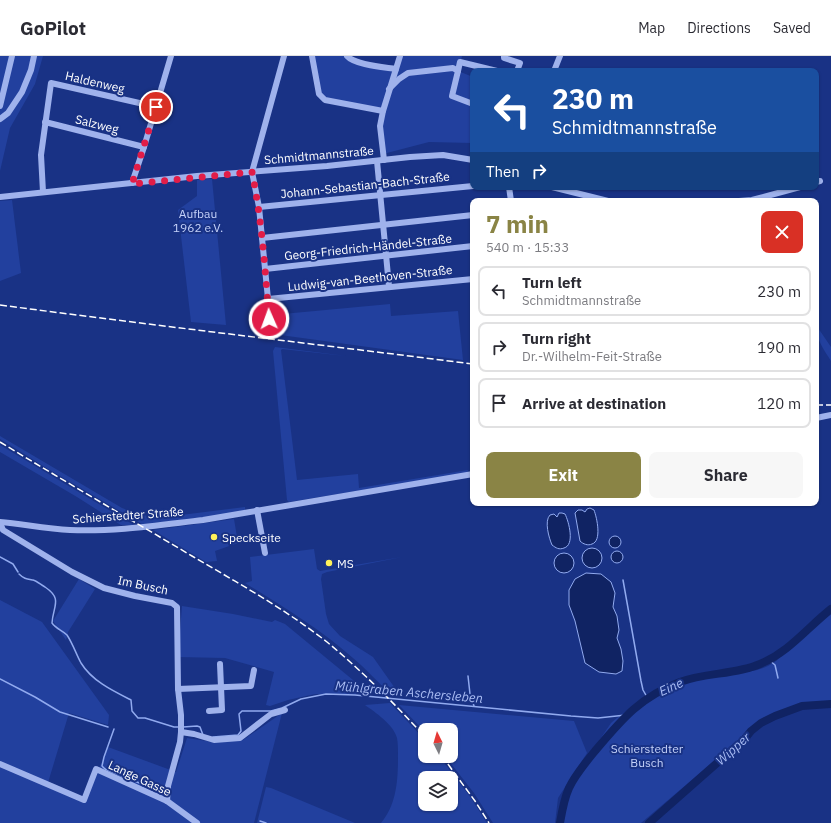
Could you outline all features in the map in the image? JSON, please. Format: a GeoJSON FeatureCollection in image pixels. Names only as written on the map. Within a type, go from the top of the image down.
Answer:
{"type":"FeatureCollection","features":[{"type":"Feature","properties":{"kind":"street"},"geometry":{"type":"LineString","coordinates":[[0,106],[12,56]]}},
{"type":"Feature","properties":{"kind":"street"},"geometry":{"type":"LineString","coordinates":[[0,119],[8,112],[22,92],[31,70],[34,56]]}},
{"type":"Feature","properties":{"kind":"street"},"geometry":{"type":"LineString","coordinates":[[132,184],[171,56]]}},
{"type":"Feature","properties":{"kind":"street"},"geometry":{"type":"LineString","coordinates":[[270,333],[259,206],[252,172],[284,56]]}},
{"type":"Feature","properties":{"kind":"street"},"geometry":{"type":"LineString","coordinates":[[312,56],[319,94],[325,100],[383,111]]}},
{"type":"Feature","properties":{"kind":"street"},"geometry":{"type":"LineString","coordinates":[[347,56],[362,63],[396,69]]}},
{"type":"Feature","properties":{"kind":"street"},"geometry":{"type":"LineString","coordinates":[[384,160],[380,126],[383,111],[400,56]]}},
{"type":"Feature","properties":{"kind":"street"},"geometry":{"type":"LineString","coordinates":[[504,56],[504,58],[520,62],[518,68]]}},
{"type":"Feature","properties":{"kind":"street"},"geometry":{"type":"LineString","coordinates":[[555,68],[560,56]]}},
{"type":"Feature","properties":{"kind":"street"},"geometry":{"type":"LineString","coordinates":[[470,103],[452,96],[460,62],[485,68]]}},
{"type":"Feature","properties":{"kind":"street"},"geometry":{"type":"LineString","coordinates":[[390,89],[399,79],[408,73],[453,68],[458,71]]}},
{"type":"Feature","properties":{"kind":"street","name":"Haldenweg"},"geometry":{"type":"LineString","coordinates":[[45,122],[51,83],[156,107]]}},
{"type":"Feature","properties":{"kind":"street"},"geometry":{"type":"LineString","coordinates":[[43,192],[41,156],[45,122]]}},
{"type":"Feature","properties":{"kind":"street","name":"Salzweg"},"geometry":{"type":"LineString","coordinates":[[45,122],[144,148]]}},
{"type":"Feature","properties":{"kind":"street","name":"Schmidtmannstraße"},"geometry":{"type":"LineString","coordinates":[[0,197],[410,157],[443,155],[470,160]]}},
{"type":"Feature","properties":{"kind":"street"},"geometry":{"type":"LineString","coordinates":[[377,161],[389,286]]}},
{"type":"Feature","properties":{"kind":"street","name":"Johann-Sebastian-Bach-Straße"},"geometry":{"type":"LineString","coordinates":[[259,206],[470,186]]}},
{"type":"Feature","properties":{"kind":"street"},"geometry":{"type":"LineString","coordinates":[[562,190],[592,198]]}},
{"type":"Feature","properties":{"kind":"street"},"geometry":{"type":"LineString","coordinates":[[759,198],[789,190]]}},
{"type":"Feature","properties":{"kind":"street"},"geometry":{"type":"LineString","coordinates":[[262,238],[470,215]]}},
{"type":"Feature","properties":{"kind":"street","name":"Georg-Friedrich-Händel-Straße"},"geometry":{"type":"LineString","coordinates":[[265,269],[470,246]]}},
{"type":"Feature","properties":{"kind":"street","name":"Ludwig-van-Beethoven-Straße"},"geometry":{"type":"LineString","coordinates":[[268,299],[470,279]]}},
{"type":"Feature","properties":{"kind":"street"},"geometry":{"type":"LineString","coordinates":[[819,418],[831,416]]}},
{"type":"Feature","properties":{"kind":"street","name":"Schierstedter Straße"},"geometry":{"type":"LineString","coordinates":[[0,522],[42,528],[71,530],[97,530],[162,525],[204,520],[470,474]]}},
{"type":"Feature","properties":{"kind":"street"},"geometry":{"type":"LineString","coordinates":[[257,510],[265,553]]}},
{"type":"Feature","properties":{"kind":"street","name":"Im Busch"},"geometry":{"type":"LineString","coordinates":[[0,522],[3,530],[72,572],[104,588],[172,603],[177,607],[178,689],[181,729],[180,742],[168,786],[168,801]]}},
{"type":"Feature","properties":{"kind":"street"},"geometry":{"type":"LineString","coordinates":[[209,710],[222,710],[220,664]]}},
{"type":"Feature","properties":{"kind":"street"},"geometry":{"type":"LineString","coordinates":[[178,689],[251,686],[254,670]]}},
{"type":"Feature","properties":{"kind":"street"},"geometry":{"type":"LineString","coordinates":[[181,729],[214,740],[240,738],[271,714],[285,710]]}},
{"type":"Feature","properties":{"kind":"street","name":"Lange Gasse"},"geometry":{"type":"LineString","coordinates":[[0,764],[84,800],[96,769],[168,801],[198,823]]}},
{"type":"Feature","properties":{"kind":"green space"},"geometry":{"type":"Polygon","coordinates":[[[0,56],[43,56],[35,84],[10,128],[0,171],[0,56]]]}},
{"type":"Feature","properties":{"kind":"green space"},"geometry":{"type":"Polygon","coordinates":[[[312,56],[347,56],[349,58],[395,69],[400,56],[462,56],[458,71],[470,76],[470,143],[429,142],[383,154],[383,111],[325,100],[319,94],[312,56]]]}},
{"type":"Feature","properties":{"kind":"green space","name":"Aufbau 1962 e.V."},"geometry":{"type":"Polygon","coordinates":[[[212,179],[226,325],[191,322],[178,210],[197,196],[197,180],[212,179]]]}},
{"type":"Feature","properties":{"kind":"green space"},"geometry":{"type":"Polygon","coordinates":[[[12,200],[21,273],[0,281],[0,201],[12,200]]]}},
{"type":"Feature","properties":{"kind":"green space"},"geometry":{"type":"Polygon","coordinates":[[[390,304],[391,316],[458,311],[463,360],[273,334],[272,315],[390,304]]]}},
{"type":"Feature","properties":{"kind":"green space"},"geometry":{"type":"Polygon","coordinates":[[[819,329],[831,347],[831,361],[819,340],[819,329]]]}},
{"type":"Feature","properties":{"kind":"green space"},"geometry":{"type":"Polygon","coordinates":[[[275,347],[346,356],[281,350],[297,480],[358,474],[359,488],[468,470],[467,473],[289,502],[287,500],[273,351],[275,347]]]}},
{"type":"Feature","properties":{"kind":"green space"},"geometry":{"type":"Polygon","coordinates":[[[0,436],[122,508],[138,514],[157,518],[245,507],[245,510],[205,518],[142,524],[48,469],[0,439],[0,436]]]}},
{"type":"Feature","properties":{"kind":"green space"},"geometry":{"type":"Polygon","coordinates":[[[0,445],[134,525],[121,525],[77,497],[0,452],[0,445]]]}},
{"type":"Feature","properties":{"kind":"green space"},"geometry":{"type":"Polygon","coordinates":[[[234,519],[238,543],[215,551],[217,561],[206,562],[153,530],[234,519]]]}},
{"type":"Feature","properties":{"kind":"green space"},"geometry":{"type":"Polygon","coordinates":[[[314,549],[317,569],[320,571],[402,557],[327,572],[322,574],[321,579],[326,614],[329,624],[340,636],[373,657],[397,691],[395,693],[390,694],[358,662],[327,637],[245,583],[252,581],[250,557],[314,549]]]}},
{"type":"Feature","properties":{"kind":"green space"},"geometry":{"type":"Polygon","coordinates":[[[79,579],[95,589],[68,632],[66,640],[53,621],[79,579]]]}},
{"type":"Feature","properties":{"kind":"green space"},"geometry":{"type":"Polygon","coordinates":[[[0,600],[42,622],[109,715],[108,725],[69,713],[47,786],[85,802],[108,747],[176,772],[187,738],[213,742],[243,740],[282,713],[254,823],[0,823],[0,600]]]}},
{"type":"Feature","properties":{"kind":"green space"},"geometry":{"type":"Polygon","coordinates":[[[182,606],[272,622],[275,620],[285,624],[353,680],[365,694],[315,694],[270,706],[266,705],[274,672],[225,658],[178,657],[182,606]]]}},
{"type":"Feature","properties":{"kind":"green space","name":"Schierstedter Busch"},"geometry":{"type":"Polygon","coordinates":[[[831,609],[831,707],[794,710],[779,713],[759,723],[641,823],[559,823],[566,795],[573,779],[611,723],[620,715],[652,694],[688,679],[699,676],[751,671],[768,666],[779,658],[814,622],[831,609]]]}},
{"type":"Feature","properties":{"kind":"green space"},"geometry":{"type":"Polygon","coordinates":[[[390,703],[418,733],[418,763],[444,763],[450,771],[418,771],[418,811],[458,811],[458,781],[487,823],[381,823],[390,808],[396,791],[398,749],[395,733],[379,715],[365,705],[390,703]]]}},
{"type":"Feature","properties":{"kind":"green space"},"geometry":{"type":"Polygon","coordinates":[[[399,705],[574,721],[587,753],[558,798],[555,823],[493,823],[474,793],[450,763],[458,763],[458,723],[418,723],[418,725],[399,705]]]}},
{"type":"Feature","properties":{"kind":"green space"},"geometry":{"type":"Polygon","coordinates":[[[266,787],[271,788],[355,823],[257,823],[266,787]]]}},
{"type":"Feature","properties":{"kind":"shaded area"},"geometry":{"type":"Polygon","coordinates":[[[590,508],[594,510],[598,534],[595,542],[587,545],[580,541],[575,513],[578,510],[585,512],[590,508]]]}},
{"type":"Feature","properties":{"kind":"shaded area"},"geometry":{"type":"Polygon","coordinates":[[[559,513],[565,514],[570,533],[569,543],[561,549],[552,545],[548,534],[547,525],[550,515],[554,514],[557,517],[559,513]]]}},
{"type":"Feature","properties":{"kind":"shaded area"},"geometry":{"type":"Polygon","coordinates":[[[615,536],[619,538],[621,542],[619,546],[615,548],[611,546],[609,542],[611,538],[615,536]]]}},
{"type":"Feature","properties":{"kind":"shaded area"},"geometry":{"type":"Polygon","coordinates":[[[592,548],[599,551],[602,558],[599,565],[592,568],[585,565],[582,558],[585,551],[592,548]]]}},
{"type":"Feature","properties":{"kind":"shaded area"},"geometry":{"type":"Polygon","coordinates":[[[615,551],[619,551],[623,557],[619,563],[615,563],[611,559],[611,555],[615,551]]]}},
{"type":"Feature","properties":{"kind":"shaded area"},"geometry":{"type":"Polygon","coordinates":[[[564,553],[571,556],[574,563],[571,570],[564,573],[557,570],[554,563],[557,556],[564,553]]]}},
{"type":"Feature","properties":{"kind":"shaded area"},"geometry":{"type":"Polygon","coordinates":[[[586,573],[601,574],[611,582],[615,593],[613,607],[617,616],[619,630],[617,638],[623,661],[622,671],[616,674],[599,672],[585,663],[575,621],[569,605],[569,590],[575,579],[586,573]]]}},
{"type":"Feature","properties":{"kind":"waterway","name":"Mühlgraben Aschersleben"},"geometry":{"type":"LineString","coordinates":[[0,557],[13,564],[18,572]]}},
{"type":"Feature","properties":{"kind":"waterway","name":"Mühlgraben Aschersleben"},"geometry":{"type":"LineString","coordinates":[[19,574],[24,578],[38,582],[51,591],[54,595],[56,603],[52,623],[55,627],[67,635],[81,663],[91,675],[103,685],[131,700],[132,711],[138,718],[145,718],[174,727],[179,727]]}},
{"type":"Feature","properties":{"kind":"waterway"},"geometry":{"type":"LineString","coordinates":[[623,580],[641,681],[643,690],[647,697]]}},
{"type":"Feature","properties":{"kind":"waterway","name":"Eine"},"geometry":{"type":"LineString","coordinates":[[560,823],[567,792],[577,773],[623,719],[643,702],[666,688],[680,682],[750,668],[760,664],[780,653],[831,609]]}},
{"type":"Feature","properties":{"kind":"waterway"},"geometry":{"type":"LineString","coordinates":[[769,660],[775,665],[778,678]]}},
{"type":"Feature","properties":{"kind":"waterway"},"geometry":{"type":"LineString","coordinates":[[468,676],[470,694],[474,706]]}},
{"type":"Feature","properties":{"kind":"waterway"},"geometry":{"type":"LineString","coordinates":[[0,679],[60,712],[108,727]]}},
{"type":"Feature","properties":{"kind":"waterway","name":"Mühlgraben Aschersleben"},"geometry":{"type":"LineString","coordinates":[[213,737],[238,735],[241,731],[239,714],[242,711],[271,711],[282,708],[301,699],[326,694],[355,695],[598,718],[626,715]]}},
{"type":"Feature","properties":{"kind":"waterway","name":"Wipper"},"geometry":{"type":"LineString","coordinates":[[649,823],[743,741],[751,731],[761,723],[802,706],[831,704]]}},
{"type":"Feature","properties":{"kind":"waterway","name":"Mühlgraben Aschersleben"},"geometry":{"type":"LineString","coordinates":[[183,727],[200,727],[203,735]]}},
{"type":"Feature","properties":{"kind":"waterway"},"geometry":{"type":"LineString","coordinates":[[114,729],[102,766],[105,769],[164,793]]}},
{"type":"Feature","properties":{"kind":"waterway"},"geometry":{"type":"LineString","coordinates":[[260,821],[266,823]]}},
{"type":"Feature","properties":{"kind":"railway"},"geometry":{"type":"LineString","coordinates":[[0,305],[470,364]]}},
{"type":"Feature","properties":{"kind":"railway"},"geometry":{"type":"LineString","coordinates":[[819,405],[831,405]]}},
{"type":"Feature","properties":{"kind":"railway"},"geometry":{"type":"LineString","coordinates":[[0,442],[244,586],[295,618],[353,664],[418,730]]}},
{"type":"Feature","properties":{"kind":"railway"},"geometry":{"type":"LineString","coordinates":[[447,763],[489,823]]}},
{"type":"Feature","properties":{"kind":"place","name":"Speckseite"},"geometry":{"type":"Point","coordinates":[214,537]}},
{"type":"Feature","properties":{"kind":"place","name":"MS"},"geometry":{"type":"Point","coordinates":[329,563]}},
{"type":"Feature","properties":{"kind":"route"},"geometry":{"type":"LineString","coordinates":[[156,107],[132,184],[252,172],[259,206],[269,319]]}}]}
